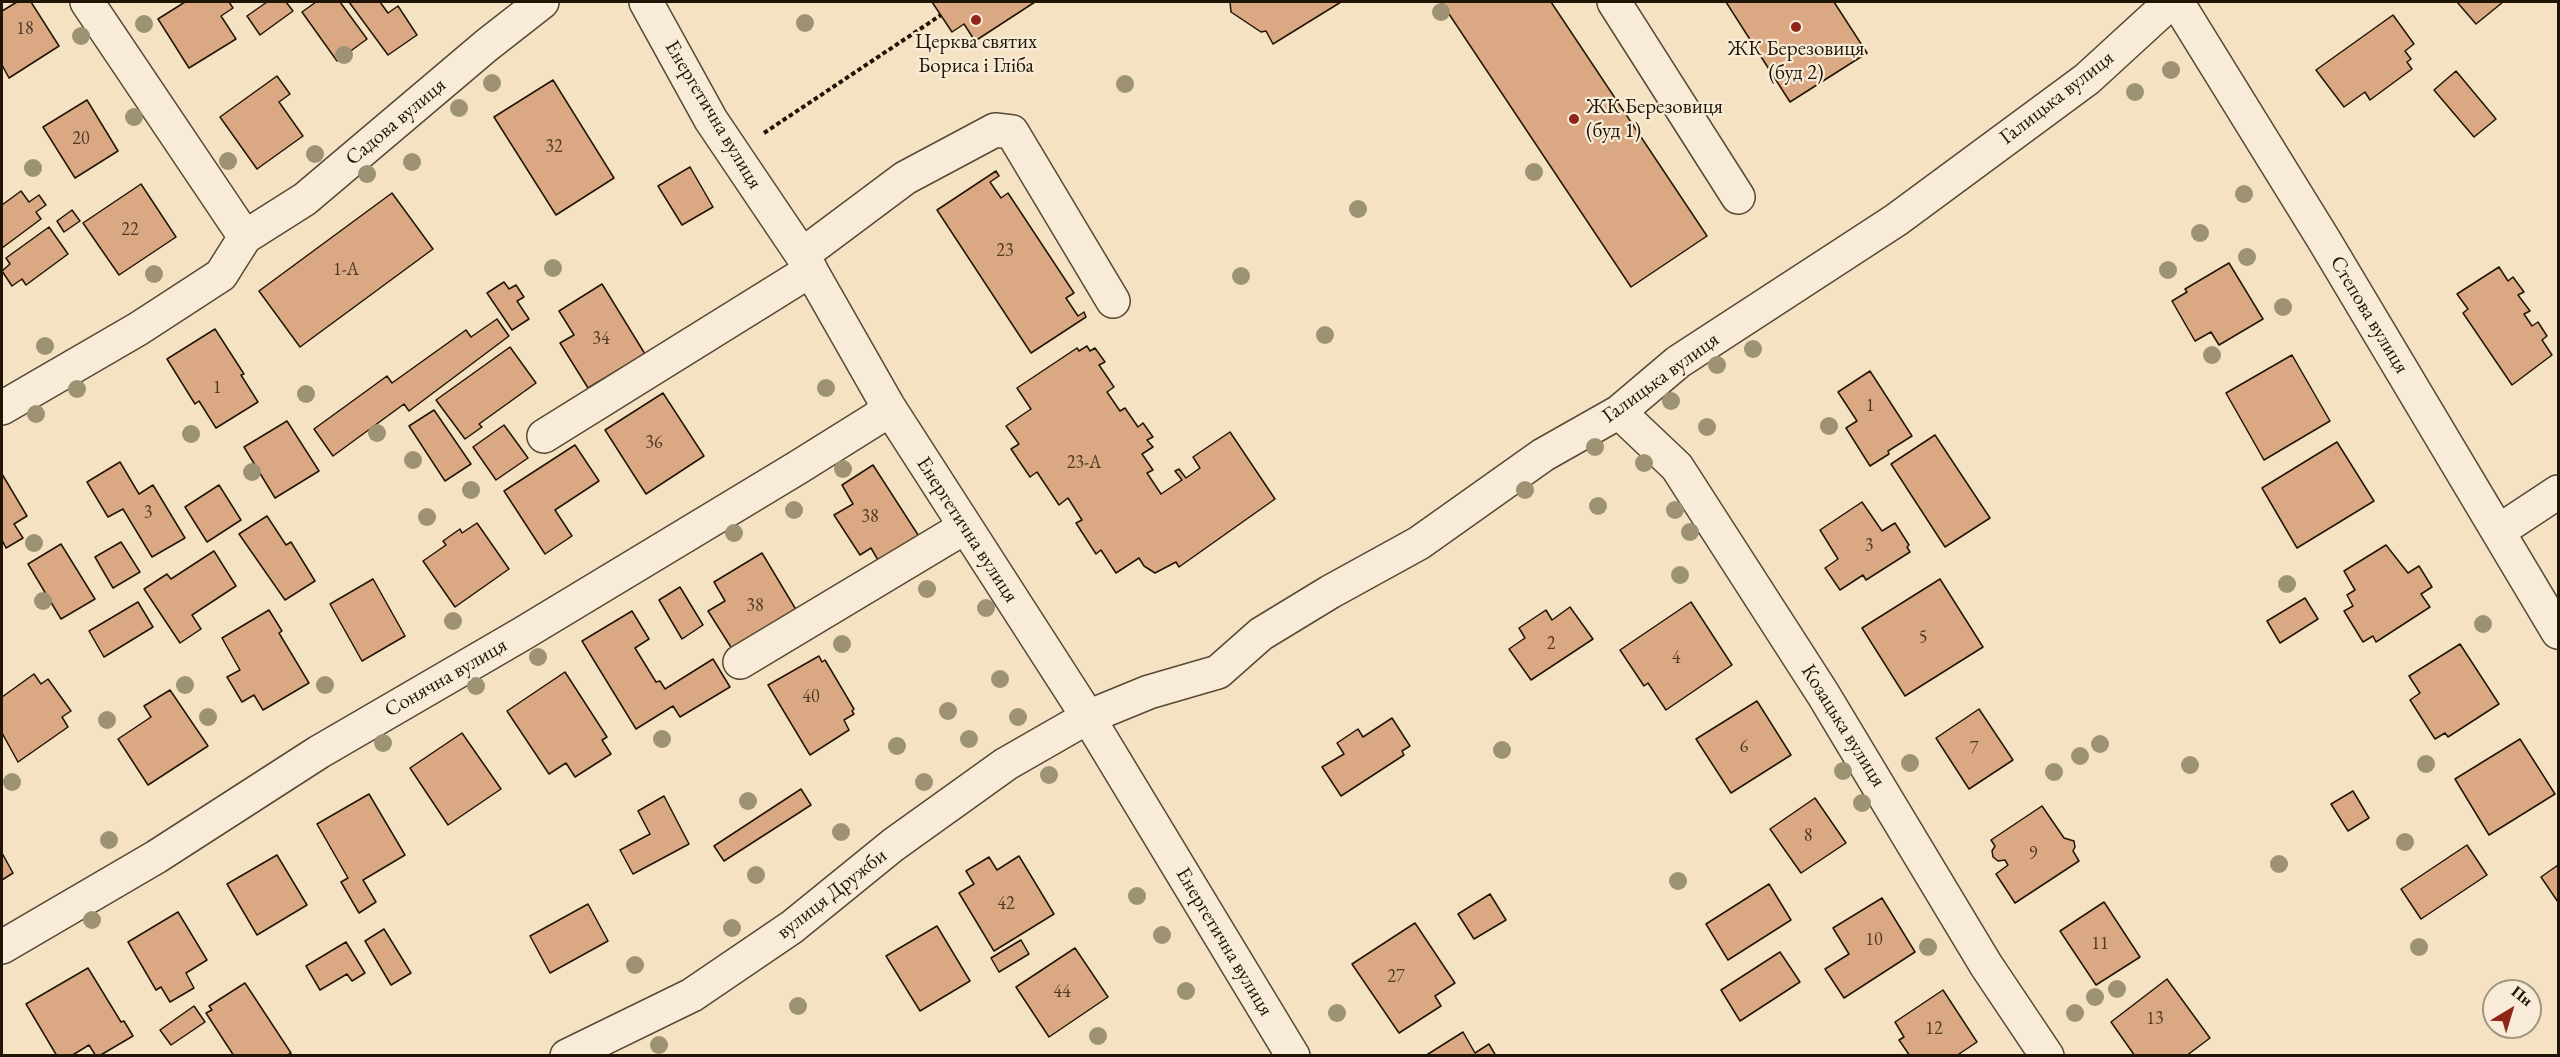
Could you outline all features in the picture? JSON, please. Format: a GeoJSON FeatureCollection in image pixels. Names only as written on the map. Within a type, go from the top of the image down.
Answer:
{"type":"FeatureCollection","features":[{"type":"Feature","properties":{"kind":"street"},"geometry":{"type":"LineString","coordinates":[[87,2],[245,237]]}},
{"type":"Feature","properties":{"kind":"street","name":"Садова вулиця"},"geometry":{"type":"LineString","coordinates":[[2,408],[138,329],[221,275],[245,237],[305,199],[487,45],[542,2]]}},
{"type":"Feature","properties":{"kind":"street","name":"Енергетична вулиця"},"geometry":{"type":"LineString","coordinates":[[646,2],[711,120],[807,262],[888,406],[1088,717],[1293,1056]]}},
{"type":"Feature","properties":{"kind":"street"},"geometry":{"type":"LineString","coordinates":[[1614,2],[1738,197]]}},
{"type":"Feature","properties":{"kind":"street","name":"Галицька вулиця"},"geometry":{"type":"LineString","coordinates":[[1088,717],[1149,692],[1218,672],[1261,634],[1330,592],[1419,543],[1543,455],[1619,412],[1678,362],[1896,220],[2077,86],[2171,2]]}},
{"type":"Feature","properties":{"kind":"street","name":"Степова вулиця"},"geometry":{"type":"LineString","coordinates":[[2177,2],[2559,632]]}},
{"type":"Feature","properties":{"kind":"street"},"geometry":{"type":"LineString","coordinates":[[544,436],[807,262],[905,178],[995,130],[1012,132],[1113,301]]}},
{"type":"Feature","properties":{"kind":"street","name":"Сонячна вулиця"},"geometry":{"type":"LineString","coordinates":[[2,947],[156,857],[319,752],[681,539],[877,418],[888,406]]}},
{"type":"Feature","properties":{"kind":"street","name":"Козацька вулиця"},"geometry":{"type":"LineString","coordinates":[[1619,412],[1677,467],[1683,476],[1823,694],[1986,965],[2047,1056]]}},
{"type":"Feature","properties":{"kind":"street"},"geometry":{"type":"LineString","coordinates":[[2499,531],[2559,492]]}},
{"type":"Feature","properties":{"kind":"street"},"geometry":{"type":"LineString","coordinates":[[740,662],[965,527]]}},
{"type":"Feature","properties":{"kind":"street","name":"вулиця Дружби"},"geometry":{"type":"LineString","coordinates":[[567,1056],[692,995],[792,927],[893,845],[1006,765],[1088,717]]}},
{"type":"Feature","properties":{"kind":"path"},"geometry":{"type":"LineString","coordinates":[[734,154],[941,15]]}},
{"type":"Feature","properties":{"kind":"building"},"geometry":{"type":"Polygon","coordinates":[[[17,2],[31,2],[59,46],[9,78],[2,65],[2,11],[17,2]]]}},
{"type":"Feature","properties":{"kind":"building"},"geometry":{"type":"Polygon","coordinates":[[[185,2],[229,2],[233,8],[221,16],[236,39],[189,68],[158,19],[185,2]]]}},
{"type":"Feature","properties":{"kind":"building"},"geometry":{"type":"Polygon","coordinates":[[[267,2],[286,2],[293,11],[260,35],[247,16],[267,2]]]}},
{"type":"Feature","properties":{"kind":"building"},"geometry":{"type":"Polygon","coordinates":[[[316,2],[340,2],[367,39],[337,61],[302,12],[316,2]]]}},
{"type":"Feature","properties":{"kind":"building"},"geometry":{"type":"Polygon","coordinates":[[[349,2],[380,2],[388,13],[398,6],[417,35],[388,55],[349,2]]]}},
{"type":"Feature","properties":{"kind":"building","name":"Церква святих Бориса і Гліба"},"geometry":{"type":"Polygon","coordinates":[[[932,2],[1035,2],[975,41],[964,24],[952,32],[932,2]]]}},
{"type":"Feature","properties":{"kind":"building"},"geometry":{"type":"Polygon","coordinates":[[[1230,2],[1341,2],[1273,44],[1266,31],[1261,32],[1231,12],[1230,2]]]}},
{"type":"Feature","properties":{"kind":"building","name":"ЖК Березовиця (буд 1)"},"geometry":{"type":"Polygon","coordinates":[[[1441,2],[1551,2],[1707,236],[1631,287],[1441,2]]]}},
{"type":"Feature","properties":{"kind":"building","name":"ЖК Березовиця (буд 2)"},"geometry":{"type":"Polygon","coordinates":[[[1726,2],[1834,2],[1867,53],[1790,102],[1726,2]]]}},
{"type":"Feature","properties":{"kind":"building"},"geometry":{"type":"Polygon","coordinates":[[[2457,2],[2503,2],[2476,24],[2457,2]]]}},
{"type":"Feature","properties":{"kind":"building"},"geometry":{"type":"Polygon","coordinates":[[[2393,15],[2414,44],[2405,51],[2411,59],[2407,62],[2412,69],[2370,100],[2365,92],[2344,107],[2316,70],[2393,15]]]}},
{"type":"Feature","properties":{"kind":"building"},"geometry":{"type":"Polygon","coordinates":[[[2456,71],[2496,119],[2474,137],[2434,90],[2456,71]]]}},
{"type":"Feature","properties":{"kind":"building"},"geometry":{"type":"Polygon","coordinates":[[[277,76],[290,94],[279,102],[303,136],[257,169],[220,117],[277,76]]]}},
{"type":"Feature","properties":{"kind":"building"},"geometry":{"type":"Polygon","coordinates":[[[553,80],[614,178],[556,215],[494,117],[553,80]]]}},
{"type":"Feature","properties":{"kind":"building"},"geometry":{"type":"Polygon","coordinates":[[[87,100],[118,151],[75,178],[43,127],[87,100]]]}},
{"type":"Feature","properties":{"kind":"building"},"geometry":{"type":"Polygon","coordinates":[[[690,167],[713,207],[682,225],[658,186],[690,167]]]}},
{"type":"Feature","properties":{"kind":"building"},"geometry":{"type":"Polygon","coordinates":[[[996,171],[999,176],[990,182],[1001,198],[1008,193],[1074,293],[1066,298],[1078,316],[1084,312],[1086,317],[1031,353],[937,210],[996,171]]]}},
{"type":"Feature","properties":{"kind":"building"},"geometry":{"type":"Polygon","coordinates":[[[141,184],[176,237],[119,275],[83,223],[141,184]]]}},
{"type":"Feature","properties":{"kind":"building"},"geometry":{"type":"Polygon","coordinates":[[[21,191],[29,202],[39,195],[46,205],[36,212],[41,219],[2,248],[2,205],[21,191]]]}},
{"type":"Feature","properties":{"kind":"building"},"geometry":{"type":"Polygon","coordinates":[[[392,193],[433,249],[300,347],[259,291],[392,193]]]}},
{"type":"Feature","properties":{"kind":"building"},"geometry":{"type":"Polygon","coordinates":[[[72,210],[80,221],[64,232],[57,221],[72,210]]]}},
{"type":"Feature","properties":{"kind":"building"},"geometry":{"type":"Polygon","coordinates":[[[49,227],[68,254],[26,285],[22,279],[12,286],[2,271],[10,264],[6,258],[49,227]]]}},
{"type":"Feature","properties":{"kind":"building"},"geometry":{"type":"Polygon","coordinates":[[[2229,263],[2263,319],[2219,345],[2211,332],[2195,341],[2172,301],[2187,292],[2185,289],[2229,263]]]}},
{"type":"Feature","properties":{"kind":"building"},"geometry":{"type":"Polygon","coordinates":[[[2499,267],[2508,281],[2513,277],[2524,292],[2518,295],[2530,311],[2524,314],[2532,326],[2538,322],[2547,336],[2542,340],[2552,355],[2512,385],[2463,313],[2468,309],[2457,294],[2499,267]]]}},
{"type":"Feature","properties":{"kind":"building"},"geometry":{"type":"Polygon","coordinates":[[[504,282],[509,289],[516,285],[524,297],[517,301],[529,319],[512,330],[487,293],[504,282]]]}},
{"type":"Feature","properties":{"kind":"building"},"geometry":{"type":"Polygon","coordinates":[[[602,284],[645,354],[588,388],[560,343],[574,335],[559,311],[602,284]]]}},
{"type":"Feature","properties":{"kind":"building"},"geometry":{"type":"Polygon","coordinates":[[[497,319],[509,336],[409,411],[404,404],[333,456],[314,429],[387,376],[392,383],[466,330],[471,337],[497,319]]]}},
{"type":"Feature","properties":{"kind":"building"},"geometry":{"type":"Polygon","coordinates":[[[215,329],[244,374],[241,375],[258,402],[216,428],[199,401],[195,404],[167,359],[215,329]]]}},
{"type":"Feature","properties":{"kind":"building"},"geometry":{"type":"Polygon","coordinates":[[[1087,346],[1090,351],[1095,348],[1105,362],[1099,365],[1114,387],[1107,392],[1120,411],[1125,408],[1138,427],[1143,423],[1153,437],[1147,440],[1153,447],[1142,454],[1153,470],[1147,473],[1161,494],[1182,480],[1175,471],[1179,469],[1186,478],[1200,468],[1193,457],[1230,432],[1275,499],[1179,567],[1176,562],[1155,573],[1144,566],[1139,558],[1116,573],[1101,550],[1096,554],[1076,523],[1082,520],[1068,498],[1059,505],[1037,472],[1030,477],[1011,449],[1019,444],[1006,426],[1031,409],[1017,388],[1077,348],[1079,351],[1087,346]]]}},
{"type":"Feature","properties":{"kind":"building"},"geometry":{"type":"Polygon","coordinates":[[[510,347],[536,383],[479,424],[482,427],[465,439],[436,400],[510,347]]]}},
{"type":"Feature","properties":{"kind":"building"},"geometry":{"type":"Polygon","coordinates":[[[2292,355],[2330,421],[2264,460],[2226,393],[2292,355]]]}},
{"type":"Feature","properties":{"kind":"building"},"geometry":{"type":"Polygon","coordinates":[[[1870,371],[1912,436],[1870,466],[1846,428],[1857,421],[1838,392],[1870,371]]]}},
{"type":"Feature","properties":{"kind":"building"},"geometry":{"type":"Polygon","coordinates":[[[663,393],[704,456],[646,494],[605,430],[663,393]]]}},
{"type":"Feature","properties":{"kind":"building"},"geometry":{"type":"Polygon","coordinates":[[[434,410],[471,464],[445,481],[409,426],[434,410]]]}},
{"type":"Feature","properties":{"kind":"building"},"geometry":{"type":"Polygon","coordinates":[[[287,421],[319,471],[275,498],[244,447],[287,421]]]}},
{"type":"Feature","properties":{"kind":"building"},"geometry":{"type":"Polygon","coordinates":[[[504,425],[528,458],[496,480],[473,447],[504,425]]]}},
{"type":"Feature","properties":{"kind":"building"},"geometry":{"type":"Polygon","coordinates":[[[1935,435],[1990,518],[1945,547],[1891,464],[1935,435]]]}},
{"type":"Feature","properties":{"kind":"building"},"geometry":{"type":"Polygon","coordinates":[[[2337,442],[2374,501],[2297,548],[2262,488],[2337,442]]]}},
{"type":"Feature","properties":{"kind":"building"},"geometry":{"type":"Polygon","coordinates":[[[575,445],[599,481],[555,510],[572,536],[545,554],[504,491],[575,445]]]}},
{"type":"Feature","properties":{"kind":"building"},"geometry":{"type":"Polygon","coordinates":[[[120,462],[139,494],[153,485],[185,538],[152,557],[123,509],[108,517],[87,482],[120,462]]]}},
{"type":"Feature","properties":{"kind":"building"},"geometry":{"type":"Polygon","coordinates":[[[873,465],[922,541],[882,567],[871,548],[860,555],[834,515],[853,504],[842,485],[873,465]]]}},
{"type":"Feature","properties":{"kind":"building"},"geometry":{"type":"Polygon","coordinates":[[[2,474],[27,516],[14,524],[23,538],[6,548],[2,540],[2,474]]]}},
{"type":"Feature","properties":{"kind":"building"},"geometry":{"type":"Polygon","coordinates":[[[219,485],[241,520],[207,542],[185,507],[219,485]]]}},
{"type":"Feature","properties":{"kind":"building"},"geometry":{"type":"Polygon","coordinates":[[[1862,502],[1882,531],[1895,523],[1909,545],[1907,547],[1910,552],[1866,580],[1863,575],[1840,590],[1825,568],[1838,559],[1820,530],[1862,502]]]}},
{"type":"Feature","properties":{"kind":"building"},"geometry":{"type":"Polygon","coordinates":[[[267,516],[286,545],[291,542],[315,581],[285,600],[239,534],[267,516]]]}},
{"type":"Feature","properties":{"kind":"building"},"geometry":{"type":"Polygon","coordinates":[[[477,523],[509,569],[455,607],[423,561],[446,545],[443,541],[460,529],[462,533],[477,523]]]}},
{"type":"Feature","properties":{"kind":"building"},"geometry":{"type":"Polygon","coordinates":[[[121,542],[140,572],[113,588],[95,557],[121,542]]]}},
{"type":"Feature","properties":{"kind":"building"},"geometry":{"type":"Polygon","coordinates":[[[61,544],[95,599],[61,619],[28,564],[61,544]]]}},
{"type":"Feature","properties":{"kind":"building"},"geometry":{"type":"Polygon","coordinates":[[[2386,545],[2408,573],[2419,566],[2432,587],[2421,594],[2430,607],[2376,642],[2373,636],[2363,642],[2344,611],[2353,606],[2347,595],[2355,590],[2344,571],[2386,545]]]}},
{"type":"Feature","properties":{"kind":"building"},"geometry":{"type":"Polygon","coordinates":[[[214,551],[236,586],[192,615],[201,629],[180,643],[144,589],[167,574],[171,579],[214,551]]]}},
{"type":"Feature","properties":{"kind":"building"},"geometry":{"type":"Polygon","coordinates":[[[762,553],[798,613],[734,652],[708,611],[725,601],[714,582],[762,553]]]}},
{"type":"Feature","properties":{"kind":"building"},"geometry":{"type":"Polygon","coordinates":[[[373,579],[405,636],[362,661],[330,604],[373,579]]]}},
{"type":"Feature","properties":{"kind":"building"},"geometry":{"type":"Polygon","coordinates":[[[1940,579],[1983,647],[1905,696],[1862,628],[1940,579]]]}},
{"type":"Feature","properties":{"kind":"building"},"geometry":{"type":"Polygon","coordinates":[[[680,587],[703,625],[682,639],[659,600],[680,587]]]}},
{"type":"Feature","properties":{"kind":"building"},"geometry":{"type":"Polygon","coordinates":[[[2305,598],[2318,619],[2280,643],[2267,621],[2305,598]]]}},
{"type":"Feature","properties":{"kind":"building"},"geometry":{"type":"Polygon","coordinates":[[[138,602],[153,627],[104,657],[89,631],[138,602]]]}},
{"type":"Feature","properties":{"kind":"building"},"geometry":{"type":"Polygon","coordinates":[[[1691,602],[1732,665],[1666,710],[1648,683],[1644,686],[1620,650],[1691,602]]]}},
{"type":"Feature","properties":{"kind":"building"},"geometry":{"type":"Polygon","coordinates":[[[1570,607],[1593,639],[1531,680],[1509,649],[1525,638],[1519,628],[1546,610],[1552,620],[1570,607]]]}},
{"type":"Feature","properties":{"kind":"building"},"geometry":{"type":"Polygon","coordinates":[[[269,610],[282,631],[279,633],[309,683],[263,710],[254,695],[242,702],[227,677],[240,670],[222,638],[269,610]]]}},
{"type":"Feature","properties":{"kind":"building"},"geometry":{"type":"Polygon","coordinates":[[[632,611],[649,639],[635,648],[656,682],[660,681],[665,689],[713,659],[730,687],[680,717],[673,706],[636,729],[582,641],[632,611]]]}},
{"type":"Feature","properties":{"kind":"building"},"geometry":{"type":"Polygon","coordinates":[[[2460,644],[2499,704],[2448,737],[2445,733],[2435,739],[2410,700],[2420,693],[2409,676],[2460,644]]]}},
{"type":"Feature","properties":{"kind":"building"},"geometry":{"type":"Polygon","coordinates":[[[819,656],[822,662],[825,660],[854,709],[852,711],[854,714],[844,720],[849,730],[810,755],[768,685],[819,656]]]}},
{"type":"Feature","properties":{"kind":"building"},"geometry":{"type":"Polygon","coordinates":[[[565,672],[607,737],[602,740],[611,754],[575,777],[566,763],[549,774],[507,711],[565,672]]]}},
{"type":"Feature","properties":{"kind":"building"},"geometry":{"type":"Polygon","coordinates":[[[34,674],[41,684],[48,679],[71,711],[62,717],[68,727],[18,762],[2,733],[2,697],[34,674]]]}},
{"type":"Feature","properties":{"kind":"building"},"geometry":{"type":"Polygon","coordinates":[[[170,690],[208,746],[148,785],[118,739],[151,717],[144,706],[170,690]]]}},
{"type":"Feature","properties":{"kind":"building"},"geometry":{"type":"Polygon","coordinates":[[[1757,701],[1791,755],[1731,793],[1696,739],[1757,701]]]}},
{"type":"Feature","properties":{"kind":"building"},"geometry":{"type":"Polygon","coordinates":[[[1979,709],[2013,760],[1969,789],[1936,738],[1979,709]]]}},
{"type":"Feature","properties":{"kind":"building"},"geometry":{"type":"Polygon","coordinates":[[[1392,718],[1410,746],[1402,751],[1404,755],[1341,796],[1322,767],[1344,754],[1337,743],[1358,729],[1363,737],[1392,718]]]}},
{"type":"Feature","properties":{"kind":"building"},"geometry":{"type":"Polygon","coordinates":[[[462,733],[501,789],[448,825],[410,768],[462,733]]]}},
{"type":"Feature","properties":{"kind":"building"},"geometry":{"type":"Polygon","coordinates":[[[2520,739],[2555,794],[2489,835],[2455,779],[2520,739]]]}},
{"type":"Feature","properties":{"kind":"building"},"geometry":{"type":"Polygon","coordinates":[[[801,789],[811,805],[724,861],[714,846],[801,789]]]}},
{"type":"Feature","properties":{"kind":"building"},"geometry":{"type":"Polygon","coordinates":[[[2353,791],[2369,818],[2348,831],[2331,804],[2353,791]]]}},
{"type":"Feature","properties":{"kind":"building"},"geometry":{"type":"Polygon","coordinates":[[[369,794],[405,855],[363,880],[376,902],[359,913],[341,882],[348,878],[317,824],[369,794]]]}},
{"type":"Feature","properties":{"kind":"building"},"geometry":{"type":"Polygon","coordinates":[[[664,796],[689,844],[633,874],[620,850],[650,834],[638,811],[664,796]]]}},
{"type":"Feature","properties":{"kind":"building"},"geometry":{"type":"Polygon","coordinates":[[[1815,798],[1846,843],[1801,873],[1770,829],[1815,798]]]}},
{"type":"Feature","properties":{"kind":"building"},"geometry":{"type":"Polygon","coordinates":[[[2042,806],[2064,838],[2074,841],[2073,851],[2079,861],[2015,903],[1996,874],[2008,865],[2005,860],[1998,861],[1993,857],[1992,851],[1995,846],[1991,840],[2042,806]]]}},
{"type":"Feature","properties":{"kind":"building"},"geometry":{"type":"Polygon","coordinates":[[[2467,845],[2487,875],[2421,919],[2401,889],[2467,845]]]}},
{"type":"Feature","properties":{"kind":"building"},"geometry":{"type":"Polygon","coordinates":[[[2,853],[13,873],[2,880],[2,853]]]}},
{"type":"Feature","properties":{"kind":"building"},"geometry":{"type":"Polygon","coordinates":[[[277,855],[307,905],[257,935],[227,884],[277,855]]]}},
{"type":"Feature","properties":{"kind":"building"},"geometry":{"type":"Polygon","coordinates":[[[1019,856],[1054,914],[994,951],[959,893],[974,884],[966,871],[989,857],[997,870],[1019,856]]]}},
{"type":"Feature","properties":{"kind":"building"},"geometry":{"type":"Polygon","coordinates":[[[2558,865],[2558,902],[2541,877],[2558,865]]]}},
{"type":"Feature","properties":{"kind":"building"},"geometry":{"type":"Polygon","coordinates":[[[1769,884],[1791,920],[1728,960],[1706,924],[1769,884]]]}},
{"type":"Feature","properties":{"kind":"building"},"geometry":{"type":"Polygon","coordinates":[[[1490,894],[1506,920],[1474,939],[1458,914],[1490,894]]]}},
{"type":"Feature","properties":{"kind":"building"},"geometry":{"type":"Polygon","coordinates":[[[1882,898],[1915,952],[1844,998],[1825,969],[1849,954],[1833,928],[1882,898]]]}},
{"type":"Feature","properties":{"kind":"building"},"geometry":{"type":"Polygon","coordinates":[[[2104,902],[2140,957],[2096,985],[2060,931],[2104,902]]]}},
{"type":"Feature","properties":{"kind":"building"},"geometry":{"type":"Polygon","coordinates":[[[588,904],[608,941],[550,973],[530,936],[588,904]]]}},
{"type":"Feature","properties":{"kind":"building"},"geometry":{"type":"Polygon","coordinates":[[[178,912],[207,960],[186,973],[194,988],[170,1002],[161,987],[156,990],[128,942],[178,912]]]}},
{"type":"Feature","properties":{"kind":"building"},"geometry":{"type":"Polygon","coordinates":[[[1415,923],[1455,983],[1435,996],[1441,1006],[1399,1033],[1352,964],[1415,923]]]}},
{"type":"Feature","properties":{"kind":"building"},"geometry":{"type":"Polygon","coordinates":[[[937,926],[970,981],[920,1011],[886,956],[937,926]]]}},
{"type":"Feature","properties":{"kind":"building"},"geometry":{"type":"Polygon","coordinates":[[[384,929],[411,973],[391,985],[365,941],[384,929]]]}},
{"type":"Feature","properties":{"kind":"building"},"geometry":{"type":"Polygon","coordinates":[[[1021,940],[1029,954],[999,972],[991,958],[1021,940]]]}},
{"type":"Feature","properties":{"kind":"building"},"geometry":{"type":"Polygon","coordinates":[[[346,942],[365,973],[352,981],[347,974],[320,990],[306,966],[346,942]]]}},
{"type":"Feature","properties":{"kind":"building"},"geometry":{"type":"Polygon","coordinates":[[[1075,948],[1108,997],[1049,1037],[1016,987],[1075,948]]]}},
{"type":"Feature","properties":{"kind":"building"},"geometry":{"type":"Polygon","coordinates":[[[1780,952],[1800,982],[1740,1021],[1721,990],[1780,952]]]}},
{"type":"Feature","properties":{"kind":"building"},"geometry":{"type":"Polygon","coordinates":[[[88,968],[121,1022],[124,1021],[133,1036],[99,1056],[96,1056],[89,1045],[71,1056],[57,1056],[26,1004],[88,968]]]}},
{"type":"Feature","properties":{"kind":"building"},"geometry":{"type":"Polygon","coordinates":[[[2167,979],[2210,1038],[2186,1056],[2135,1056],[2111,1022],[2167,979]]]}},
{"type":"Feature","properties":{"kind":"building"},"geometry":{"type":"Polygon","coordinates":[[[245,983],[291,1053],[286,1056],[234,1056],[206,1013],[212,1010],[209,1006],[245,983]]]}},
{"type":"Feature","properties":{"kind":"building"},"geometry":{"type":"Polygon","coordinates":[[[1943,990],[1977,1042],[1956,1056],[1910,1056],[1899,1040],[1904,1037],[1895,1022],[1943,990]]]}},
{"type":"Feature","properties":{"kind":"building"},"geometry":{"type":"Polygon","coordinates":[[[194,1006],[205,1022],[171,1045],[160,1030],[194,1006]]]}},
{"type":"Feature","properties":{"kind":"building"},"geometry":{"type":"Polygon","coordinates":[[[1463,1032],[1475,1053],[1489,1044],[1496,1056],[1425,1056],[1463,1032]]]}},
{"type":"Feature","properties":{"kind":"place","name":"Церква святих Бориса і Гліба"},"geometry":{"type":"Point","coordinates":[976,20]}},
{"type":"Feature","properties":{"kind":"place","name":"ЖК Березовиця (буд 2)"},"geometry":{"type":"Point","coordinates":[1796,27]}},
{"type":"Feature","properties":{"kind":"place","name":"ЖК Березовиця (буд 1)"},"geometry":{"type":"Point","coordinates":[1574,119]}}]}
